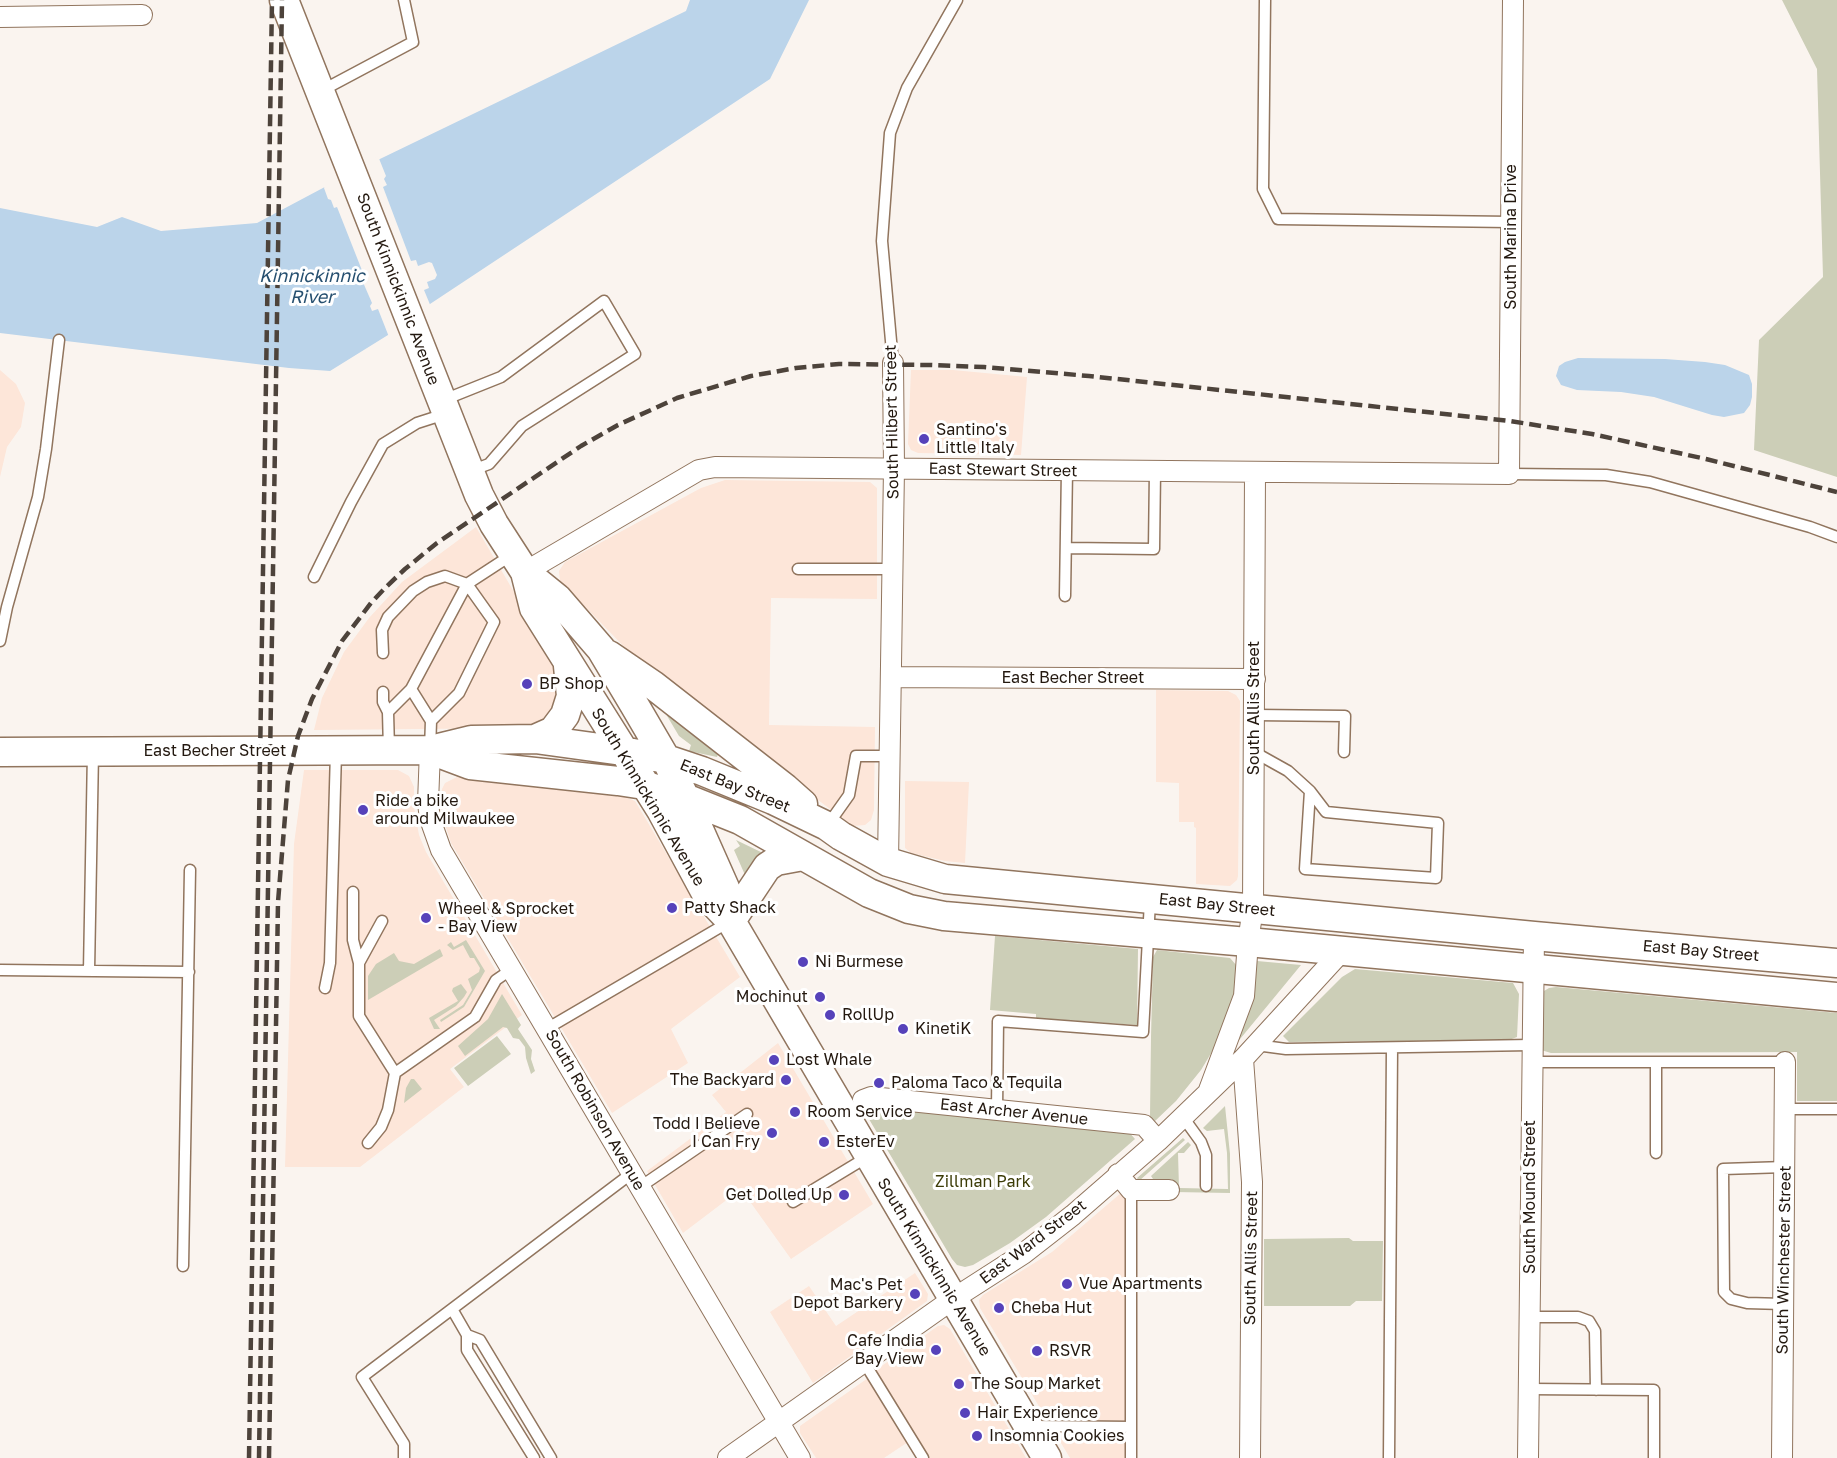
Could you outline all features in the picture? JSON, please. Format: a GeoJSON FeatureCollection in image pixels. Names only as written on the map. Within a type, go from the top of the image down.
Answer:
{"type":"FeatureCollection","features":[{"type":"Feature","properties":{"kind":"main road","name":"South Kinnickinnic Avenue"},"geometry":{"type":"LineString","coordinates":[[284,0],[470,471],[494,524],[519,563],[534,608],[660,810],[708,897],[731,921],[1047,1458]]}},
{"type":"Feature","properties":{"kind":"main road","name":"South Kinnickinnic Avenue"},"geometry":{"type":"LineString","coordinates":[[519,563],[557,598],[601,649],[666,759],[685,798],[725,888],[731,921]]}},
{"type":"Feature","properties":{"kind":"main road"},"geometry":{"type":"LineString","coordinates":[[601,649],[653,686],[785,788],[826,826]]}},
{"type":"Feature","properties":{"kind":"main road"},"geometry":{"type":"LineString","coordinates":[[535,739],[553,731],[569,706],[571,682],[567,661]]}},
{"type":"Feature","properties":{"kind":"main road","name":"East Becher Street"},"geometry":{"type":"LineString","coordinates":[[0,752],[389,751],[430,750],[471,740],[535,739],[622,751]]}},
{"type":"Feature","properties":{"kind":"main road","name":"East Becher Street"},"geometry":{"type":"LineString","coordinates":[[430,750],[470,765],[644,785]]}},
{"type":"Feature","properties":{"kind":"main road","name":"East Bay Street"},"geometry":{"type":"LineString","coordinates":[[622,751],[666,759],[712,774],[826,826],[888,862],[945,879],[1837,963]]}},
{"type":"Feature","properties":{"kind":"main road","name":"East Bay Street"},"geometry":{"type":"LineString","coordinates":[[644,785],[685,798],[740,820],[869,893],[909,909],[944,916],[1248,942],[1837,998]]}},
{"type":"Feature","properties":{"kind":"main road"},"geometry":{"type":"LineString","coordinates":[[731,921],[767,867],[776,861],[803,856]]}},
{"type":"Feature","properties":{"kind":"main road"},"geometry":{"type":"LineString","coordinates":[[888,862],[887,878],[892,890],[909,909]]}},
{"type":"Feature","properties":{"kind":"main road"},"geometry":{"type":"LineString","coordinates":[[1342,951],[1345,918]]}},
{"type":"Feature","properties":{"kind":"street","name":"South Marina Drive"},"geometry":{"type":"LineString","coordinates":[[1509,474],[1513,0]]}},
{"type":"Feature","properties":{"kind":"street"},"geometry":{"type":"LineString","coordinates":[[0,17],[142,15]]}},
{"type":"Feature","properties":{"kind":"street","name":"South Hilbert Street"},"geometry":{"type":"LineString","coordinates":[[888,862],[892,677],[893,363]]}},
{"type":"Feature","properties":{"kind":"street","name":"East Stewart Street"},"geometry":{"type":"LineString","coordinates":[[519,563],[699,470],[715,466],[1509,474]]}},
{"type":"Feature","properties":{"kind":"street","name":"South Allis Street"},"geometry":{"type":"LineString","coordinates":[[1248,942],[1253,908],[1255,472]]}},
{"type":"Feature","properties":{"kind":"street","name":"East Becher Street"},"geometry":{"type":"LineString","coordinates":[[892,677],[1255,679]]}},
{"type":"Feature","properties":{"kind":"street","name":"South Robinson Avenue"},"geometry":{"type":"LineString","coordinates":[[430,750],[428,803],[434,833],[441,850],[800,1458]]}},
{"type":"Feature","properties":{"kind":"street","name":"South Mound Street"},"geometry":{"type":"LineString","coordinates":[[1528,1458],[1534,936]]}},
{"type":"Feature","properties":{"kind":"street","name":"East Ward Street"},"geometry":{"type":"LineString","coordinates":[[1208,1093],[1244,996],[1248,942]]}},
{"type":"Feature","properties":{"kind":"street","name":"East Ward Street"},"geometry":{"type":"LineString","coordinates":[[728,1458],[953,1299],[1023,1254],[1073,1215],[1183,1118],[1250,1052],[1342,951]]}},
{"type":"Feature","properties":{"kind":"street","name":"South Allis Street"},"geometry":{"type":"LineString","coordinates":[[1250,1052],[1252,1182],[1250,1458]]}},
{"type":"Feature","properties":{"kind":"street","name":"South Winchester Street"},"geometry":{"type":"LineString","coordinates":[[1782,1458],[1785,1062]]}},
{"type":"Feature","properties":{"kind":"street","name":"East Archer Avenue"},"geometry":{"type":"LineString","coordinates":[[863,1100],[871,1097],[1144,1125],[1158,1141]]}},
{"type":"Feature","properties":{"kind":"street"},"geometry":{"type":"LineString","coordinates":[[1118,1174],[1131,1190],[1169,1190]]}},
{"type":"Feature","properties":{"kind":"lane"},"geometry":{"type":"LineString","coordinates":[[320,91],[413,42],[404,0]]}},
{"type":"Feature","properties":{"kind":"lane","name":"South Hilbert Street"},"geometry":{"type":"LineString","coordinates":[[893,363],[882,241],[890,133],[907,88],[957,0]]}},
{"type":"Feature","properties":{"kind":"lane"},"geometry":{"type":"LineString","coordinates":[[1265,0],[1263,189],[1278,219],[1511,222]]}},
{"type":"Feature","properties":{"kind":"lane"},"geometry":{"type":"LineString","coordinates":[[314,577],[383,444],[501,376],[604,301],[635,354],[522,426],[489,464],[470,471]]}},
{"type":"Feature","properties":{"kind":"lane"},"geometry":{"type":"LineString","coordinates":[[0,641],[7,607],[38,497],[59,340]]}},
{"type":"Feature","properties":{"kind":"lane"},"geometry":{"type":"LineString","coordinates":[[1065,596],[1067,470]]}},
{"type":"Feature","properties":{"kind":"lane"},"geometry":{"type":"LineString","coordinates":[[1066,548],[1154,549],[1155,471]]}},
{"type":"Feature","properties":{"kind":"lane"},"geometry":{"type":"LineString","coordinates":[[1509,474],[1606,475],[1650,482],[1810,527],[1837,537]]}},
{"type":"Feature","properties":{"kind":"lane"},"geometry":{"type":"LineString","coordinates":[[388,712],[411,689],[467,584],[519,563]]}},
{"type":"Feature","properties":{"kind":"lane"},"geometry":{"type":"LineString","coordinates":[[798,569],[893,569]]}},
{"type":"Feature","properties":{"kind":"lane"},"geometry":{"type":"LineString","coordinates":[[383,653],[382,630],[388,617],[413,591],[427,582],[446,576],[467,584],[494,622],[459,693],[431,721]]}},
{"type":"Feature","properties":{"kind":"lane"},"geometry":{"type":"LineString","coordinates":[[411,689],[431,721],[430,750]]}},
{"type":"Feature","properties":{"kind":"lane"},"geometry":{"type":"LineString","coordinates":[[383,692],[383,702],[388,712],[389,751]]}},
{"type":"Feature","properties":{"kind":"lane"},"geometry":{"type":"LineString","coordinates":[[1255,715],[1345,716],[1344,752]]}},
{"type":"Feature","properties":{"kind":"lane"},"geometry":{"type":"LineString","coordinates":[[325,988],[330,963],[336,750]]}},
{"type":"Feature","properties":{"kind":"lane"},"geometry":{"type":"LineString","coordinates":[[89,971],[93,752]]}},
{"type":"Feature","properties":{"kind":"lane"},"geometry":{"type":"LineString","coordinates":[[1254,752],[1288,771],[1310,791],[1326,812],[1438,823],[1436,878],[1305,869],[1310,791]]}},
{"type":"Feature","properties":{"kind":"lane"},"geometry":{"type":"LineString","coordinates":[[826,826],[849,795],[856,756],[890,756]]}},
{"type":"Feature","properties":{"kind":"lane"},"geometry":{"type":"LineString","coordinates":[[183,1266],[190,870]]}},
{"type":"Feature","properties":{"kind":"lane"},"geometry":{"type":"LineString","coordinates":[[353,892],[353,940],[359,963],[359,1016],[395,1073],[388,1110],[381,1127],[368,1143]]}},
{"type":"Feature","properties":{"kind":"lane"},"geometry":{"type":"LineString","coordinates":[[997,1110],[998,1021],[1143,1032],[1150,898]]}},
{"type":"Feature","properties":{"kind":"lane"},"geometry":{"type":"LineString","coordinates":[[359,963],[382,921]]}},
{"type":"Feature","properties":{"kind":"lane"},"geometry":{"type":"LineString","coordinates":[[548,1028],[731,921]]}},
{"type":"Feature","properties":{"kind":"lane"},"geometry":{"type":"LineString","coordinates":[[395,1073],[476,1017],[496,980],[512,969]]}},
{"type":"Feature","properties":{"kind":"lane"},"geometry":{"type":"LineString","coordinates":[[0,970],[189,972]]}},
{"type":"Feature","properties":{"kind":"lane"},"geometry":{"type":"LineString","coordinates":[[1250,1052],[1286,1049],[1392,1048],[1531,1053],[1656,1062],[1785,1062]]}},
{"type":"Feature","properties":{"kind":"lane"},"geometry":{"type":"LineString","coordinates":[[1389,1458],[1392,1048]]}},
{"type":"Feature","properties":{"kind":"lane"},"geometry":{"type":"LineString","coordinates":[[1656,1062],[1656,1153]]}},
{"type":"Feature","properties":{"kind":"lane"},"geometry":{"type":"LineString","coordinates":[[1785,1109],[1837,1109]]}},
{"type":"Feature","properties":{"kind":"lane"},"geometry":{"type":"LineString","coordinates":[[404,1458],[404,1444],[362,1377],[452,1309],[636,1180],[747,1114]]}},
{"type":"Feature","properties":{"kind":"lane"},"geometry":{"type":"LineString","coordinates":[[1183,1118],[1202,1142],[1206,1155],[1206,1186]]}},
{"type":"Feature","properties":{"kind":"lane"},"geometry":{"type":"LineString","coordinates":[[793,1202],[869,1156]]}},
{"type":"Feature","properties":{"kind":"lane"},"geometry":{"type":"LineString","coordinates":[[1783,1304],[1747,1303],[1731,1299],[1724,1292],[1723,1169],[1785,1167]]}},
{"type":"Feature","properties":{"kind":"lane"},"geometry":{"type":"LineString","coordinates":[[1131,1190],[1131,1458]]}},
{"type":"Feature","properties":{"kind":"lane"},"geometry":{"type":"LineString","coordinates":[[452,1309],[467,1335],[467,1350],[534,1458]]}},
{"type":"Feature","properties":{"kind":"lane"},"geometry":{"type":"LineString","coordinates":[[1529,1317],[1578,1317],[1589,1321],[1595,1331],[1596,1390]]}},
{"type":"Feature","properties":{"kind":"lane"},"geometry":{"type":"LineString","coordinates":[[467,1335],[480,1340],[551,1458]]}},
{"type":"Feature","properties":{"kind":"lane"},"geometry":{"type":"LineString","coordinates":[[864,1362],[923,1458]]}},
{"type":"Feature","properties":{"kind":"lane"},"geometry":{"type":"LineString","coordinates":[[1529,1389],[1654,1390],[1654,1458]]}},
{"type":"Feature","properties":{"kind":"lane"},"geometry":{"type":"LineString","coordinates":[[1028,1426],[1131,1427]]}},
{"type":"Feature","properties":{"kind":"shaded area"},"geometry":{"type":"Polygon","coordinates":[[[0,370],[16,384],[25,403],[21,427],[7,447],[0,477],[0,370]]]}},
{"type":"Feature","properties":{"kind":"shaded area"},"geometry":{"type":"Polygon","coordinates":[[[911,370],[953,370],[1027,377],[1021,455],[918,453],[911,450],[908,444],[911,370]]]}},
{"type":"Feature","properties":{"kind":"shaded area"},"geometry":{"type":"Polygon","coordinates":[[[725,480],[870,482],[877,488],[877,599],[771,598],[769,725],[875,727],[874,810],[871,820],[865,825],[853,826],[640,663],[560,581],[559,571],[565,562],[701,488],[725,480]]]}},
{"type":"Feature","properties":{"kind":"shaded area"},"geometry":{"type":"Polygon","coordinates":[[[476,527],[563,678],[548,720],[524,728],[314,730],[322,698],[344,652],[369,618],[402,582],[476,527]]]}},
{"type":"Feature","properties":{"kind":"shaded area"},"geometry":{"type":"Polygon","coordinates":[[[1156,690],[1228,691],[1236,695],[1240,701],[1238,876],[1230,886],[1196,884],[1196,828],[1194,822],[1179,822],[1179,783],[1156,782],[1156,690]]]}},
{"type":"Feature","properties":{"kind":"shaded area"},"geometry":{"type":"Polygon","coordinates":[[[304,770],[398,770],[409,776],[414,787],[414,807],[419,835],[426,852],[522,1015],[450,1069],[464,1087],[360,1167],[285,1167],[294,844],[304,770]]]}},
{"type":"Feature","properties":{"kind":"shaded area"},"geometry":{"type":"Polygon","coordinates":[[[457,777],[625,797],[635,801],[740,977],[671,1029],[688,1063],[612,1113],[451,843],[442,815],[441,799],[445,783],[457,777]]]}},
{"type":"Feature","properties":{"kind":"shaded area"},"geometry":{"type":"Polygon","coordinates":[[[905,781],[969,782],[965,863],[911,853],[905,848],[905,781]]]}},
{"type":"Feature","properties":{"kind":"shaded area"},"geometry":{"type":"Polygon","coordinates":[[[778,1043],[873,1204],[791,1259],[741,1189],[683,1233],[647,1171],[726,1112],[712,1095],[778,1043]]]}},
{"type":"Feature","properties":{"kind":"shaded area"},"geometry":{"type":"Polygon","coordinates":[[[1121,1193],[1125,1199],[1125,1458],[1070,1458],[980,1308],[979,1300],[983,1295],[1052,1252],[1121,1193]]]}},
{"type":"Feature","properties":{"kind":"shaded area"},"geometry":{"type":"Polygon","coordinates":[[[915,1273],[928,1294],[927,1301],[813,1383],[770,1312],[809,1286],[836,1326],[915,1273]]]}},
{"type":"Feature","properties":{"kind":"shaded area"},"geometry":{"type":"Polygon","coordinates":[[[944,1325],[950,1329],[1026,1458],[929,1458],[876,1370],[938,1326],[944,1325]]]}},
{"type":"Feature","properties":{"kind":"shaded area"},"geometry":{"type":"Polygon","coordinates":[[[868,1378],[908,1442],[884,1458],[816,1458],[800,1433],[800,1426],[868,1378]]]}},
{"type":"Feature","properties":{"kind":"green space"},"geometry":{"type":"Polygon","coordinates":[[[1782,0],[1837,0],[1837,477],[1754,450],[1759,340],[1823,277],[1817,69],[1782,0]]]}},
{"type":"Feature","properties":{"kind":"green space"},"geometry":{"type":"Polygon","coordinates":[[[660,704],[720,749],[717,757],[689,751],[691,745],[679,736],[660,704]]]}},
{"type":"Feature","properties":{"kind":"green space"},"geometry":{"type":"Polygon","coordinates":[[[736,840],[765,854],[745,875],[734,850],[740,846],[736,840]]]}},
{"type":"Feature","properties":{"kind":"green space"},"geometry":{"type":"Polygon","coordinates":[[[995,936],[1138,949],[1137,1025],[1036,1018],[1036,1014],[990,1010],[995,936]]]}},
{"type":"Feature","properties":{"kind":"green space"},"geometry":{"type":"Polygon","coordinates":[[[466,940],[485,971],[464,1007],[441,1022],[440,1020],[463,1005],[472,990],[468,979],[479,972],[480,968],[474,958],[470,958],[463,945],[453,950],[447,945],[451,942],[454,947],[466,940]]]}},
{"type":"Feature","properties":{"kind":"green space"},"geometry":{"type":"Polygon","coordinates":[[[440,949],[443,956],[368,1000],[368,976],[376,964],[394,953],[399,961],[414,964],[440,949]]]}},
{"type":"Feature","properties":{"kind":"green space"},"geometry":{"type":"Polygon","coordinates":[[[1157,950],[1230,958],[1237,966],[1237,991],[1222,1035],[1201,1070],[1176,1101],[1155,1121],[1150,1117],[1153,957],[1157,950]]]}},
{"type":"Feature","properties":{"kind":"green space"},"geometry":{"type":"Polygon","coordinates":[[[1257,961],[1301,965],[1231,1050],[1248,1013],[1253,965],[1257,961]]]}},
{"type":"Feature","properties":{"kind":"green space"},"geometry":{"type":"Polygon","coordinates":[[[1355,969],[1513,983],[1519,994],[1517,1037],[1509,1040],[1289,1042],[1283,1036],[1342,977],[1355,969]]]}},
{"type":"Feature","properties":{"kind":"green space"},"geometry":{"type":"Polygon","coordinates":[[[461,984],[467,992],[464,997],[456,1006],[434,1020],[440,1029],[434,1029],[429,1018],[458,1001],[452,991],[461,984]]]}},
{"type":"Feature","properties":{"kind":"green space"},"geometry":{"type":"Polygon","coordinates":[[[1556,987],[1837,1013],[1837,1101],[1797,1101],[1797,1052],[1551,1053],[1541,1050],[1542,997],[1544,991],[1556,987]]]}},
{"type":"Feature","properties":{"kind":"green space"},"geometry":{"type":"Polygon","coordinates":[[[502,994],[521,1025],[518,1029],[532,1050],[531,1059],[535,1071],[531,1074],[525,1047],[519,1039],[513,1038],[507,1028],[503,1027],[465,1056],[458,1046],[488,1019],[502,994]]]}},
{"type":"Feature","properties":{"kind":"green space"},"geometry":{"type":"Polygon","coordinates":[[[497,1036],[511,1054],[468,1086],[454,1068],[497,1036]]]}},
{"type":"Feature","properties":{"kind":"green space"},"geometry":{"type":"Polygon","coordinates":[[[411,1079],[414,1079],[422,1089],[404,1103],[406,1088],[411,1079]]]}},
{"type":"Feature","properties":{"kind":"green space","name":"Zillman Park"},"geometry":{"type":"Polygon","coordinates":[[[868,1105],[1127,1130],[1135,1139],[1046,1217],[1010,1243],[973,1265],[965,1267],[957,1265],[952,1259],[863,1109],[868,1105]]]}},
{"type":"Feature","properties":{"kind":"green space"},"geometry":{"type":"Polygon","coordinates":[[[1225,1106],[1230,1154],[1230,1193],[1174,1192],[1172,1179],[1153,1179],[1151,1176],[1188,1142],[1191,1145],[1184,1153],[1178,1153],[1179,1188],[1228,1189],[1224,1129],[1207,1131],[1203,1128],[1225,1106]]]}},
{"type":"Feature","properties":{"kind":"green space"},"geometry":{"type":"Polygon","coordinates":[[[1183,1138],[1185,1140],[1139,1181],[1137,1178],[1183,1138]]]}},
{"type":"Feature","properties":{"kind":"green space"},"geometry":{"type":"Polygon","coordinates":[[[1349,1238],[1353,1241],[1383,1241],[1382,1301],[1356,1301],[1350,1306],[1264,1306],[1264,1239],[1349,1238]]]}},
{"type":"Feature","properties":{"kind":"water","name":"Kinnickinnic River"},"geometry":{"type":"Polygon","coordinates":[[[690,0],[809,0],[770,79],[430,304],[388,335],[330,371],[0,333],[0,208],[97,227],[122,217],[161,231],[257,223],[353,172],[686,11],[690,0]]]}},
{"type":"Feature","properties":{"kind":"water"},"geometry":{"type":"Polygon","coordinates":[[[1578,358],[1665,359],[1725,365],[1749,375],[1752,397],[1744,413],[1724,417],[1654,397],[1621,392],[1577,390],[1561,385],[1556,376],[1559,366],[1578,358]]]}},
{"type":"Feature","properties":{"kind":"pier"},"geometry":{"type":"Polygon","coordinates":[[[378,156],[386,176],[384,179],[387,185],[383,187],[411,261],[416,260],[418,266],[432,263],[437,275],[435,279],[427,282],[429,288],[424,290],[431,307],[389,337],[378,309],[372,311],[370,306],[372,303],[362,280],[365,278],[337,207],[334,208],[331,200],[328,199],[323,183],[378,156]]]}},
{"type":"Feature","properties":{"kind":"railway"},"geometry":{"type":"LineString","coordinates":[[249,1458],[272,0]]}},
{"type":"Feature","properties":{"kind":"railway"},"geometry":{"type":"LineString","coordinates":[[259,1458],[282,0]]}},
{"type":"Feature","properties":{"kind":"railway"},"geometry":{"type":"LineString","coordinates":[[269,1458],[278,902],[288,780],[298,736],[312,699],[342,641],[386,587],[437,543],[581,446],[618,425],[677,398],[751,376],[796,368],[839,364],[931,365],[1089,376],[1510,421],[1592,434],[1706,459],[1837,492]]}},
{"type":"Feature","properties":{"kind":"place","name":"Santino's Little Italy"},"geometry":{"type":"Point","coordinates":[924,439]}},
{"type":"Feature","properties":{"kind":"place","name":"BP Shop"},"geometry":{"type":"Point","coordinates":[527,684]}},
{"type":"Feature","properties":{"kind":"place","name":"Ride a bike around Milwaukee"},"geometry":{"type":"Point","coordinates":[363,810]}},
{"type":"Feature","properties":{"kind":"place","name":"Patty Shack"},"geometry":{"type":"Point","coordinates":[672,908]}},
{"type":"Feature","properties":{"kind":"place","name":"Wheel & Sprocket - Bay View"},"geometry":{"type":"Point","coordinates":[426,918]}},
{"type":"Feature","properties":{"kind":"place","name":"Ni Burmese"},"geometry":{"type":"Point","coordinates":[803,962]}},
{"type":"Feature","properties":{"kind":"place","name":"Mochinut"},"geometry":{"type":"Point","coordinates":[820,997]}},
{"type":"Feature","properties":{"kind":"place","name":"RollUp"},"geometry":{"type":"Point","coordinates":[830,1015]}},
{"type":"Feature","properties":{"kind":"place","name":"KinetiK"},"geometry":{"type":"Point","coordinates":[903,1029]}},
{"type":"Feature","properties":{"kind":"place","name":"Lost Whale"},"geometry":{"type":"Point","coordinates":[774,1060]}},
{"type":"Feature","properties":{"kind":"place","name":"The Backyard"},"geometry":{"type":"Point","coordinates":[786,1080]}},
{"type":"Feature","properties":{"kind":"place","name":"Paloma Taco & Tequila"},"geometry":{"type":"Point","coordinates":[879,1083]}},
{"type":"Feature","properties":{"kind":"place","name":"Room Service"},"geometry":{"type":"Point","coordinates":[795,1112]}},
{"type":"Feature","properties":{"kind":"place","name":"Todd I Believe I Can Fry"},"geometry":{"type":"Point","coordinates":[772,1133]}},
{"type":"Feature","properties":{"kind":"place","name":"EsterEv"},"geometry":{"type":"Point","coordinates":[824,1142]}},
{"type":"Feature","properties":{"kind":"place","name":"Get Dolled Up"},"geometry":{"type":"Point","coordinates":[844,1195]}},
{"type":"Feature","properties":{"kind":"place","name":"Vue Apartments"},"geometry":{"type":"Point","coordinates":[1067,1284]}},
{"type":"Feature","properties":{"kind":"place","name":"Mac's Pet Depot Barkery"},"geometry":{"type":"Point","coordinates":[915,1294]}},
{"type":"Feature","properties":{"kind":"place","name":"Cheba Hut"},"geometry":{"type":"Point","coordinates":[999,1308]}},
{"type":"Feature","properties":{"kind":"place","name":"Cafe India Bay View"},"geometry":{"type":"Point","coordinates":[936,1350]}},
{"type":"Feature","properties":{"kind":"place","name":"RSVR"},"geometry":{"type":"Point","coordinates":[1037,1351]}},
{"type":"Feature","properties":{"kind":"place","name":"The Soup Market"},"geometry":{"type":"Point","coordinates":[959,1384]}},
{"type":"Feature","properties":{"kind":"place","name":"Hair Experience"},"geometry":{"type":"Point","coordinates":[965,1413]}},
{"type":"Feature","properties":{"kind":"place","name":"Insomnia Cookies"},"geometry":{"type":"Point","coordinates":[977,1436]}}]}
